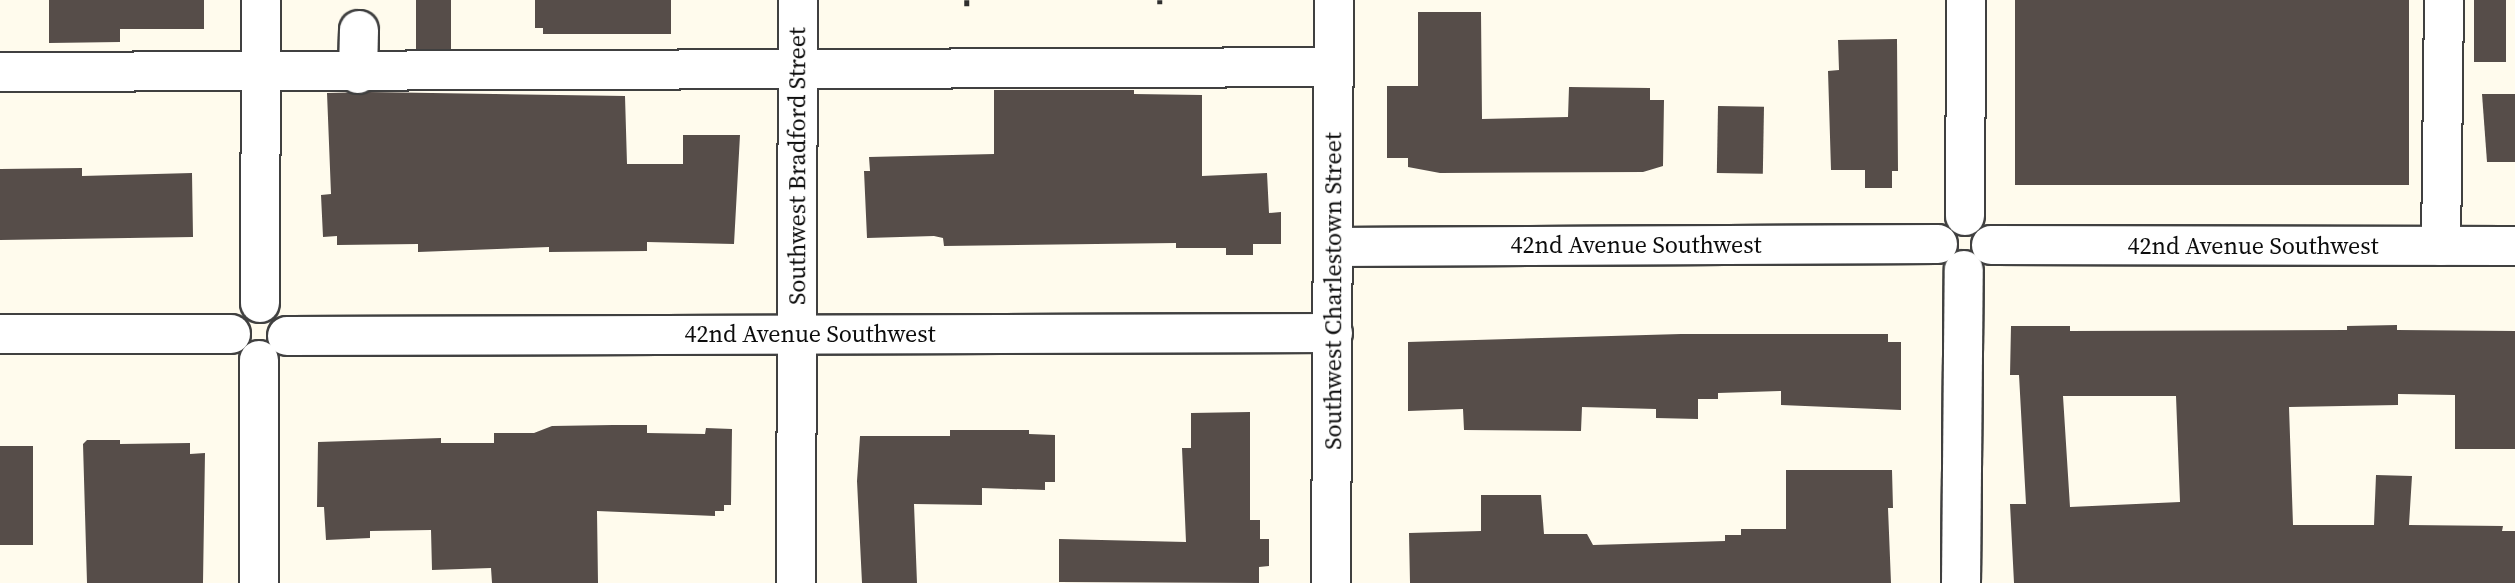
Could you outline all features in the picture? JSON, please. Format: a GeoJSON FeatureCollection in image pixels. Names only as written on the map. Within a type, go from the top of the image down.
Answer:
{"type":"FeatureCollection","features":[{"type":"Feature","properties":{"kind":"street"},"geometry":{"type":"LineString","coordinates":[[260,303],[261,0]]}},
{"type":"Feature","properties":{"kind":"street","name":"Southwest Bradford Street"},"geometry":{"type":"LineString","coordinates":[[796,583],[798,0]]}},
{"type":"Feature","properties":{"kind":"street","name":"Southwest Charlestown Street"},"geometry":{"type":"LineString","coordinates":[[1331,583],[1334,0]]}},
{"type":"Feature","properties":{"kind":"street"},"geometry":{"type":"LineString","coordinates":[[1961,583],[1964,253],[1984,224],[1965,216],[1966,0]]}},
{"type":"Feature","properties":{"kind":"street"},"geometry":{"type":"LineString","coordinates":[[2441,246],[2444,0]]}},
{"type":"Feature","properties":{"kind":"street"},"geometry":{"type":"LineString","coordinates":[[358,74],[359,30]]}},
{"type":"Feature","properties":{"kind":"street"},"geometry":{"type":"LineString","coordinates":[[0,72],[358,74],[1334,66]]}},
{"type":"Feature","properties":{"kind":"street","name":"42nd Avenue Southwest"},"geometry":{"type":"LineString","coordinates":[[1333,247],[1964,253],[2515,246]]}},
{"type":"Feature","properties":{"kind":"street"},"geometry":{"type":"LineString","coordinates":[[259,583],[273,348],[279,312],[260,303],[238,312],[231,334],[239,352],[273,348]]}},
{"type":"Feature","properties":{"kind":"street","name":"42nd Avenue Southwest"},"geometry":{"type":"LineString","coordinates":[[273,348],[797,334],[1333,333]]}},
{"type":"Feature","properties":{"kind":"street"},"geometry":{"type":"LineString","coordinates":[[0,334],[231,334]]}},
{"type":"Feature","properties":{"kind":"building"},"geometry":{"type":"Polygon","coordinates":[[[49,0],[204,0],[204,29],[120,29],[120,42],[49,43],[49,0]]]}},
{"type":"Feature","properties":{"kind":"building"},"geometry":{"type":"Polygon","coordinates":[[[416,0],[451,0],[451,49],[416,49],[416,0]]]}},
{"type":"Feature","properties":{"kind":"building"},"geometry":{"type":"Polygon","coordinates":[[[535,0],[671,0],[671,34],[543,34],[543,28],[535,28],[535,0]]]}},
{"type":"Feature","properties":{"kind":"building"},"geometry":{"type":"Polygon","coordinates":[[[2015,0],[2409,0],[2409,185],[2015,185],[2015,0]]]}},
{"type":"Feature","properties":{"kind":"building"},"geometry":{"type":"Polygon","coordinates":[[[2474,0],[2506,0],[2506,62],[2474,62],[2474,0]]]}},
{"type":"Feature","properties":{"kind":"building"},"geometry":{"type":"Polygon","coordinates":[[[1418,12],[1481,12],[1482,119],[1568,117],[1569,87],[1650,88],[1650,100],[1664,100],[1663,166],[1643,172],[1440,173],[1408,167],[1408,158],[1387,158],[1387,86],[1418,86],[1418,12]]]}},
{"type":"Feature","properties":{"kind":"building"},"geometry":{"type":"Polygon","coordinates":[[[1897,39],[1898,171],[1892,171],[1892,188],[1865,188],[1865,170],[1831,170],[1828,71],[1839,70],[1838,40],[1897,39]]]}},
{"type":"Feature","properties":{"kind":"building"},"geometry":{"type":"Polygon","coordinates":[[[994,90],[1134,90],[1134,94],[1202,95],[1202,176],[1267,173],[1269,213],[1281,212],[1281,244],[1253,244],[1253,255],[1226,255],[1226,248],[1176,248],[1176,243],[944,246],[943,238],[934,236],[867,238],[864,171],[870,171],[869,157],[994,154],[994,90]]]}},
{"type":"Feature","properties":{"kind":"building"},"geometry":{"type":"Polygon","coordinates":[[[327,93],[625,96],[627,164],[683,164],[683,135],[740,135],[734,244],[647,242],[647,251],[549,252],[549,247],[418,252],[418,244],[337,245],[337,236],[323,237],[321,195],[331,194],[327,93]]]}},
{"type":"Feature","properties":{"kind":"building"},"geometry":{"type":"Polygon","coordinates":[[[2482,94],[2515,94],[2515,162],[2487,162],[2482,94]]]}},
{"type":"Feature","properties":{"kind":"building"},"geometry":{"type":"Polygon","coordinates":[[[1718,106],[1764,107],[1763,174],[1717,173],[1718,106]]]}},
{"type":"Feature","properties":{"kind":"building"},"geometry":{"type":"Polygon","coordinates":[[[82,168],[82,176],[192,173],[193,237],[0,240],[0,169],[82,168]]]}},
{"type":"Feature","properties":{"kind":"building"},"geometry":{"type":"Polygon","coordinates":[[[2397,325],[2397,330],[2515,331],[2515,449],[2455,449],[2455,395],[2398,394],[2398,405],[2289,407],[2293,525],[2374,525],[2376,475],[2412,476],[2409,525],[2503,526],[2502,531],[2515,531],[2515,583],[2014,583],[2010,504],[2026,504],[2019,375],[2010,375],[2011,326],[2070,326],[2070,331],[2347,330],[2347,326],[2397,325]],[[2063,396],[2070,507],[2180,502],[2176,396],[2063,396]]]}},
{"type":"Feature","properties":{"kind":"building"},"geometry":{"type":"Polygon","coordinates":[[[1681,334],[1888,334],[1888,342],[1901,342],[1901,410],[1781,405],[1781,391],[1718,393],[1718,399],[1698,399],[1698,419],[1656,418],[1656,409],[1582,407],[1581,431],[1464,430],[1463,409],[1408,411],[1408,342],[1681,334]]]}},
{"type":"Feature","properties":{"kind":"building"},"geometry":{"type":"Polygon","coordinates":[[[1250,412],[1250,520],[1260,520],[1260,539],[1269,539],[1269,566],[1259,567],[1259,583],[1059,582],[1059,539],[1186,542],[1182,448],[1191,448],[1191,413],[1250,412]]]}},
{"type":"Feature","properties":{"kind":"building"},"geometry":{"type":"Polygon","coordinates":[[[647,425],[647,433],[705,434],[706,428],[732,429],[731,505],[724,505],[724,511],[715,511],[715,516],[597,511],[598,583],[492,583],[491,568],[432,570],[431,530],[370,531],[370,538],[326,540],[324,507],[317,507],[318,442],[441,438],[441,443],[494,443],[494,433],[534,433],[552,426],[647,425]]]}},
{"type":"Feature","properties":{"kind":"building"},"geometry":{"type":"Polygon","coordinates":[[[950,430],[1029,430],[1029,434],[1055,435],[1055,482],[1045,482],[1045,490],[982,488],[982,505],[914,504],[917,583],[862,583],[857,481],[860,436],[950,436],[950,430]]]}},
{"type":"Feature","properties":{"kind":"building"},"geometry":{"type":"Polygon","coordinates":[[[87,440],[120,440],[120,444],[190,443],[190,454],[205,453],[203,583],[87,583],[83,444],[87,440]]]}},
{"type":"Feature","properties":{"kind":"building"},"geometry":{"type":"Polygon","coordinates":[[[0,446],[33,446],[33,545],[0,545],[0,446]]]}},
{"type":"Feature","properties":{"kind":"building"},"geometry":{"type":"Polygon","coordinates":[[[1786,470],[1892,470],[1893,508],[1888,508],[1891,583],[1410,583],[1409,533],[1481,531],[1481,495],[1541,495],[1544,534],[1587,534],[1593,545],[1725,541],[1725,535],[1741,535],[1741,529],[1786,529],[1786,470]]]}}]}
